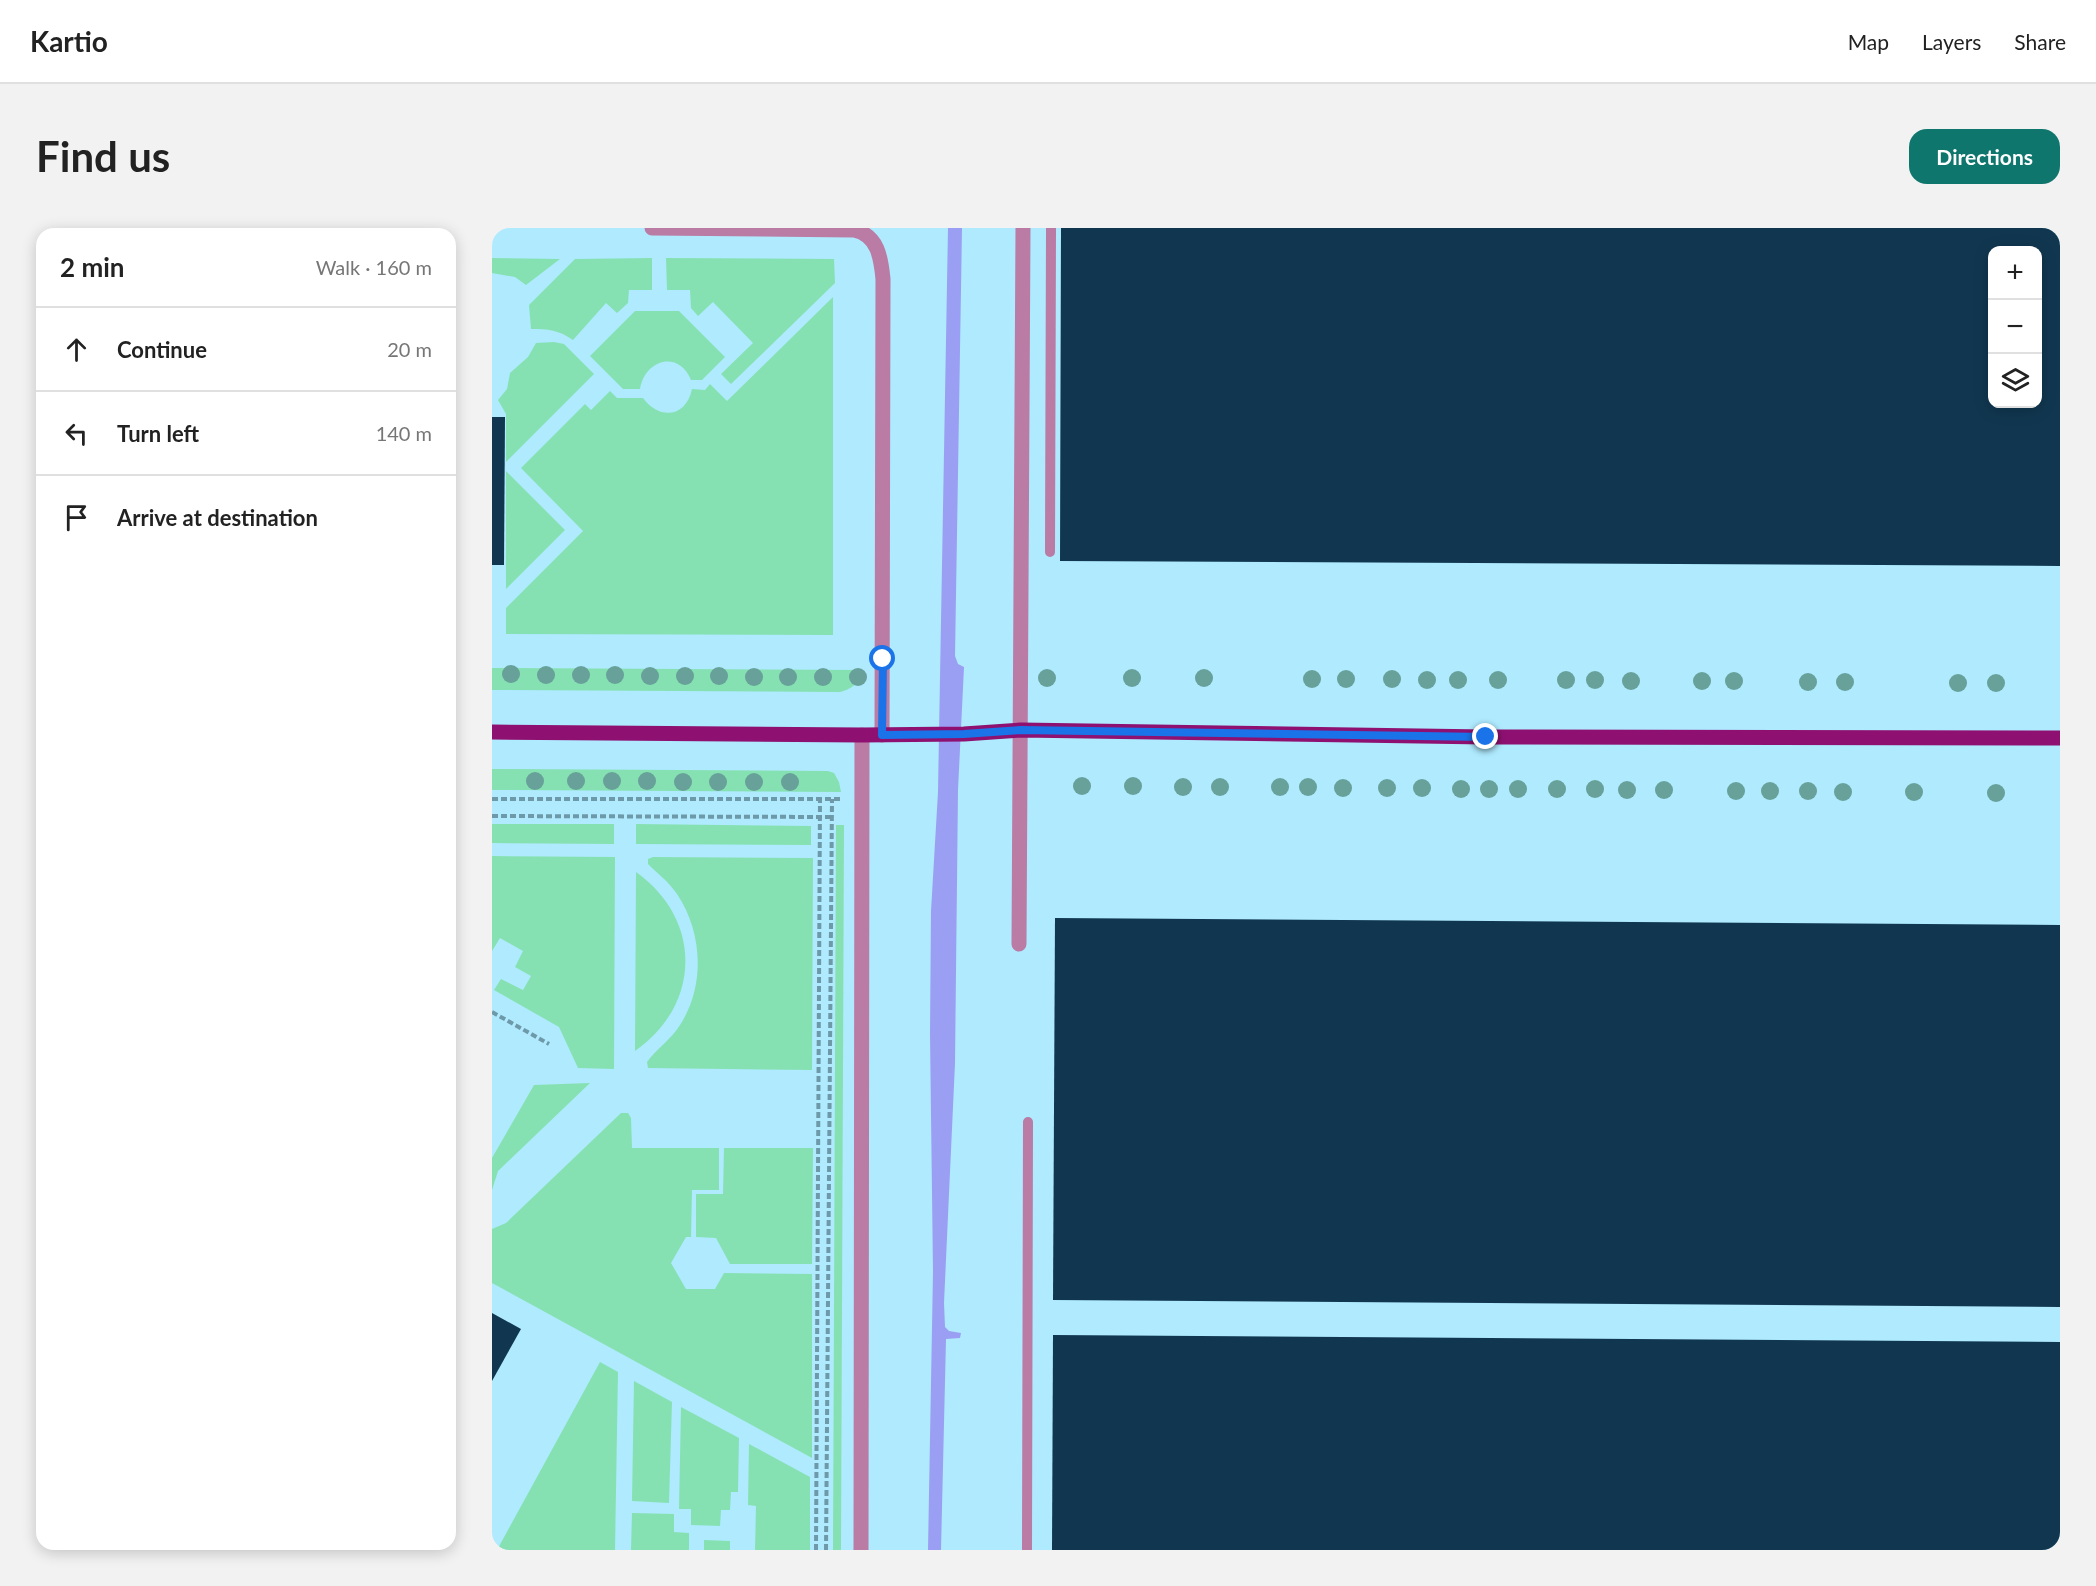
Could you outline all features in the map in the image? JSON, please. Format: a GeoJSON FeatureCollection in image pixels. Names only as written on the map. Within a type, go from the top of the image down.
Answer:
{"type":"FeatureCollection","features":[{"type":"Feature","properties":{"kind":"main road"},"geometry":{"type":"LineString","coordinates":[[492,732],[931,735],[1021,730],[1498,737],[2060,738]]}},
{"type":"Feature","properties":{"kind":"street"},"geometry":{"type":"LineString","coordinates":[[652,228],[854,230],[867,236],[876,245],[881,260],[882,279],[882,735]]}},
{"type":"Feature","properties":{"kind":"street"},"geometry":{"type":"LineString","coordinates":[[1019,944],[1023,228]]}},
{"type":"Feature","properties":{"kind":"street"},"geometry":{"type":"LineString","coordinates":[[861,1550],[862,735]]}},
{"type":"Feature","properties":{"kind":"lane"},"geometry":{"type":"LineString","coordinates":[[1050,552],[1051,228]]}},
{"type":"Feature","properties":{"kind":"lane"},"geometry":{"type":"LineString","coordinates":[[1027,1550],[1028,1122]]}},
{"type":"Feature","properties":{"kind":"path"},"geometry":{"type":"LineString","coordinates":[[492,799],[862,798]]}},
{"type":"Feature","properties":{"kind":"path"},"geometry":{"type":"LineString","coordinates":[[816,1550],[820,799]]}},
{"type":"Feature","properties":{"kind":"path"},"geometry":{"type":"LineString","coordinates":[[826,1550],[832,799]]}},
{"type":"Feature","properties":{"kind":"path"},"geometry":{"type":"LineString","coordinates":[[492,816],[862,817]]}},
{"type":"Feature","properties":{"kind":"path"},"geometry":{"type":"LineString","coordinates":[[492,1012],[549,1044]]}},
{"type":"Feature","properties":{"kind":"green space"},"geometry":{"type":"Polygon","coordinates":[[[492,258],[560,259],[526,285],[515,277],[492,273],[492,258]]]}},
{"type":"Feature","properties":{"kind":"green space"},"geometry":{"type":"Polygon","coordinates":[[[652,258],[652,290],[629,290],[628,303],[617,313],[606,303],[573,340],[553,331],[531,329],[529,305],[575,259],[652,258]]]}},
{"type":"Feature","properties":{"kind":"green space"},"geometry":{"type":"Polygon","coordinates":[[[666,258],[834,259],[835,283],[731,384],[721,374],[753,343],[713,302],[698,316],[691,308],[690,290],[667,290],[666,258]]]}},
{"type":"Feature","properties":{"kind":"green space"},"geometry":{"type":"Polygon","coordinates":[[[833,297],[833,635],[506,634],[506,608],[583,531],[521,468],[585,404],[591,410],[610,391],[617,398],[643,398],[657,410],[671,413],[684,406],[692,389],[705,390],[710,384],[727,401],[833,297]]]}},
{"type":"Feature","properties":{"kind":"green space"},"geometry":{"type":"Polygon","coordinates":[[[635,311],[679,311],[725,357],[702,380],[691,380],[679,365],[663,362],[648,371],[640,389],[623,389],[590,356],[635,311]]]}},
{"type":"Feature","properties":{"kind":"green space"},"geometry":{"type":"Polygon","coordinates":[[[536,343],[564,344],[594,374],[506,462],[506,414],[498,400],[507,389],[510,373],[528,357],[536,343]]]}},
{"type":"Feature","properties":{"kind":"green space"},"geometry":{"type":"Polygon","coordinates":[[[506,471],[565,530],[506,589],[506,471]]]}},
{"type":"Feature","properties":{"kind":"green space"},"geometry":{"type":"Polygon","coordinates":[[[492,668],[859,670],[858,679],[854,685],[840,692],[492,690],[492,668]]]}},
{"type":"Feature","properties":{"kind":"green space"},"geometry":{"type":"Polygon","coordinates":[[[492,769],[828,771],[834,773],[841,792],[492,790],[492,769]]]}},
{"type":"Feature","properties":{"kind":"green space"},"geometry":{"type":"Polygon","coordinates":[[[492,824],[614,824],[614,844],[492,843],[492,824]]]}},
{"type":"Feature","properties":{"kind":"green space"},"geometry":{"type":"Polygon","coordinates":[[[636,824],[811,826],[811,845],[636,844],[636,824]]]}},
{"type":"Feature","properties":{"kind":"green space"},"geometry":{"type":"Polygon","coordinates":[[[836,825],[844,825],[841,1550],[833,1550],[836,825]]]}},
{"type":"Feature","properties":{"kind":"green space"},"geometry":{"type":"Polygon","coordinates":[[[492,856],[615,857],[614,1069],[578,1068],[559,1027],[494,990],[501,979],[523,990],[531,976],[515,967],[523,951],[500,938],[492,951],[492,856]]]}},
{"type":"Feature","properties":{"kind":"green space"},"geometry":{"type":"Polygon","coordinates":[[[653,857],[813,858],[812,1070],[648,1068],[647,1062],[675,1032],[685,1016],[692,999],[698,963],[692,927],[686,910],[674,890],[648,864],[648,859],[653,857]]]}},
{"type":"Feature","properties":{"kind":"green space"},"geometry":{"type":"Polygon","coordinates":[[[636,872],[658,891],[673,913],[682,937],[685,961],[682,986],[673,1010],[657,1032],[635,1051],[636,872]]]}},
{"type":"Feature","properties":{"kind":"green space"},"geometry":{"type":"Polygon","coordinates":[[[590,1083],[498,1171],[492,1190],[492,1158],[534,1085],[590,1083]]]}},
{"type":"Feature","properties":{"kind":"green space"},"geometry":{"type":"Polygon","coordinates":[[[621,1113],[628,1113],[631,1118],[632,1148],[719,1148],[719,1190],[692,1190],[691,1237],[686,1237],[671,1263],[686,1289],[715,1289],[724,1273],[812,1274],[812,1458],[492,1283],[492,1229],[506,1223],[621,1113]]]}},
{"type":"Feature","properties":{"kind":"green space"},"geometry":{"type":"Polygon","coordinates":[[[724,1148],[813,1148],[812,1264],[730,1264],[716,1238],[696,1237],[696,1194],[723,1194],[724,1148]]]}},
{"type":"Feature","properties":{"kind":"green space"},"geometry":{"type":"Polygon","coordinates":[[[600,1362],[618,1372],[615,1550],[497,1550],[600,1362]]]}},
{"type":"Feature","properties":{"kind":"green space"},"geometry":{"type":"Polygon","coordinates":[[[634,1381],[672,1402],[669,1503],[632,1501],[634,1381]]]}},
{"type":"Feature","properties":{"kind":"green space"},"geometry":{"type":"Polygon","coordinates":[[[681,1407],[739,1438],[738,1492],[731,1492],[730,1510],[721,1510],[720,1526],[691,1525],[691,1509],[679,1509],[681,1407]]]}},
{"type":"Feature","properties":{"kind":"green space"},"geometry":{"type":"Polygon","coordinates":[[[749,1444],[810,1477],[810,1550],[755,1550],[756,1506],[748,1505],[749,1444]]]}},
{"type":"Feature","properties":{"kind":"green space"},"geometry":{"type":"Polygon","coordinates":[[[632,1513],[674,1514],[674,1532],[689,1533],[689,1550],[631,1550],[632,1513]]]}},
{"type":"Feature","properties":{"kind":"green space"},"geometry":{"type":"Polygon","coordinates":[[[704,1540],[730,1541],[730,1550],[704,1550],[704,1540]]]}},
{"type":"Feature","properties":{"kind":"water"},"geometry":{"type":"Polygon","coordinates":[[[948,228],[962,228],[955,656],[958,664],[964,667],[958,790],[955,1063],[944,1303],[945,1327],[949,1331],[961,1333],[960,1338],[946,1339],[941,1550],[928,1550],[933,1272],[931,911],[938,792],[948,228]]]}},
{"type":"Feature","properties":{"kind":"building"},"geometry":{"type":"Polygon","coordinates":[[[1061,228],[2060,228],[2060,566],[1060,561],[1061,228]]]}},
{"type":"Feature","properties":{"kind":"building"},"geometry":{"type":"Polygon","coordinates":[[[492,417],[505,417],[504,565],[492,565],[492,417]]]}},
{"type":"Feature","properties":{"kind":"building"},"geometry":{"type":"Polygon","coordinates":[[[1055,918],[2060,925],[2060,1307],[1053,1300],[1055,918]]]}},
{"type":"Feature","properties":{"kind":"building"},"geometry":{"type":"Polygon","coordinates":[[[492,1313],[521,1329],[492,1381],[492,1313]]]}},
{"type":"Feature","properties":{"kind":"building"},"geometry":{"type":"Polygon","coordinates":[[[1053,1335],[2060,1342],[2060,1550],[1052,1550],[1053,1335]]]}},
{"type":"Feature","properties":{"kind":"route"},"geometry":{"type":"LineString","coordinates":[[883,659],[882,735],[964,734],[1021,730],[1486,737]]}}]}
